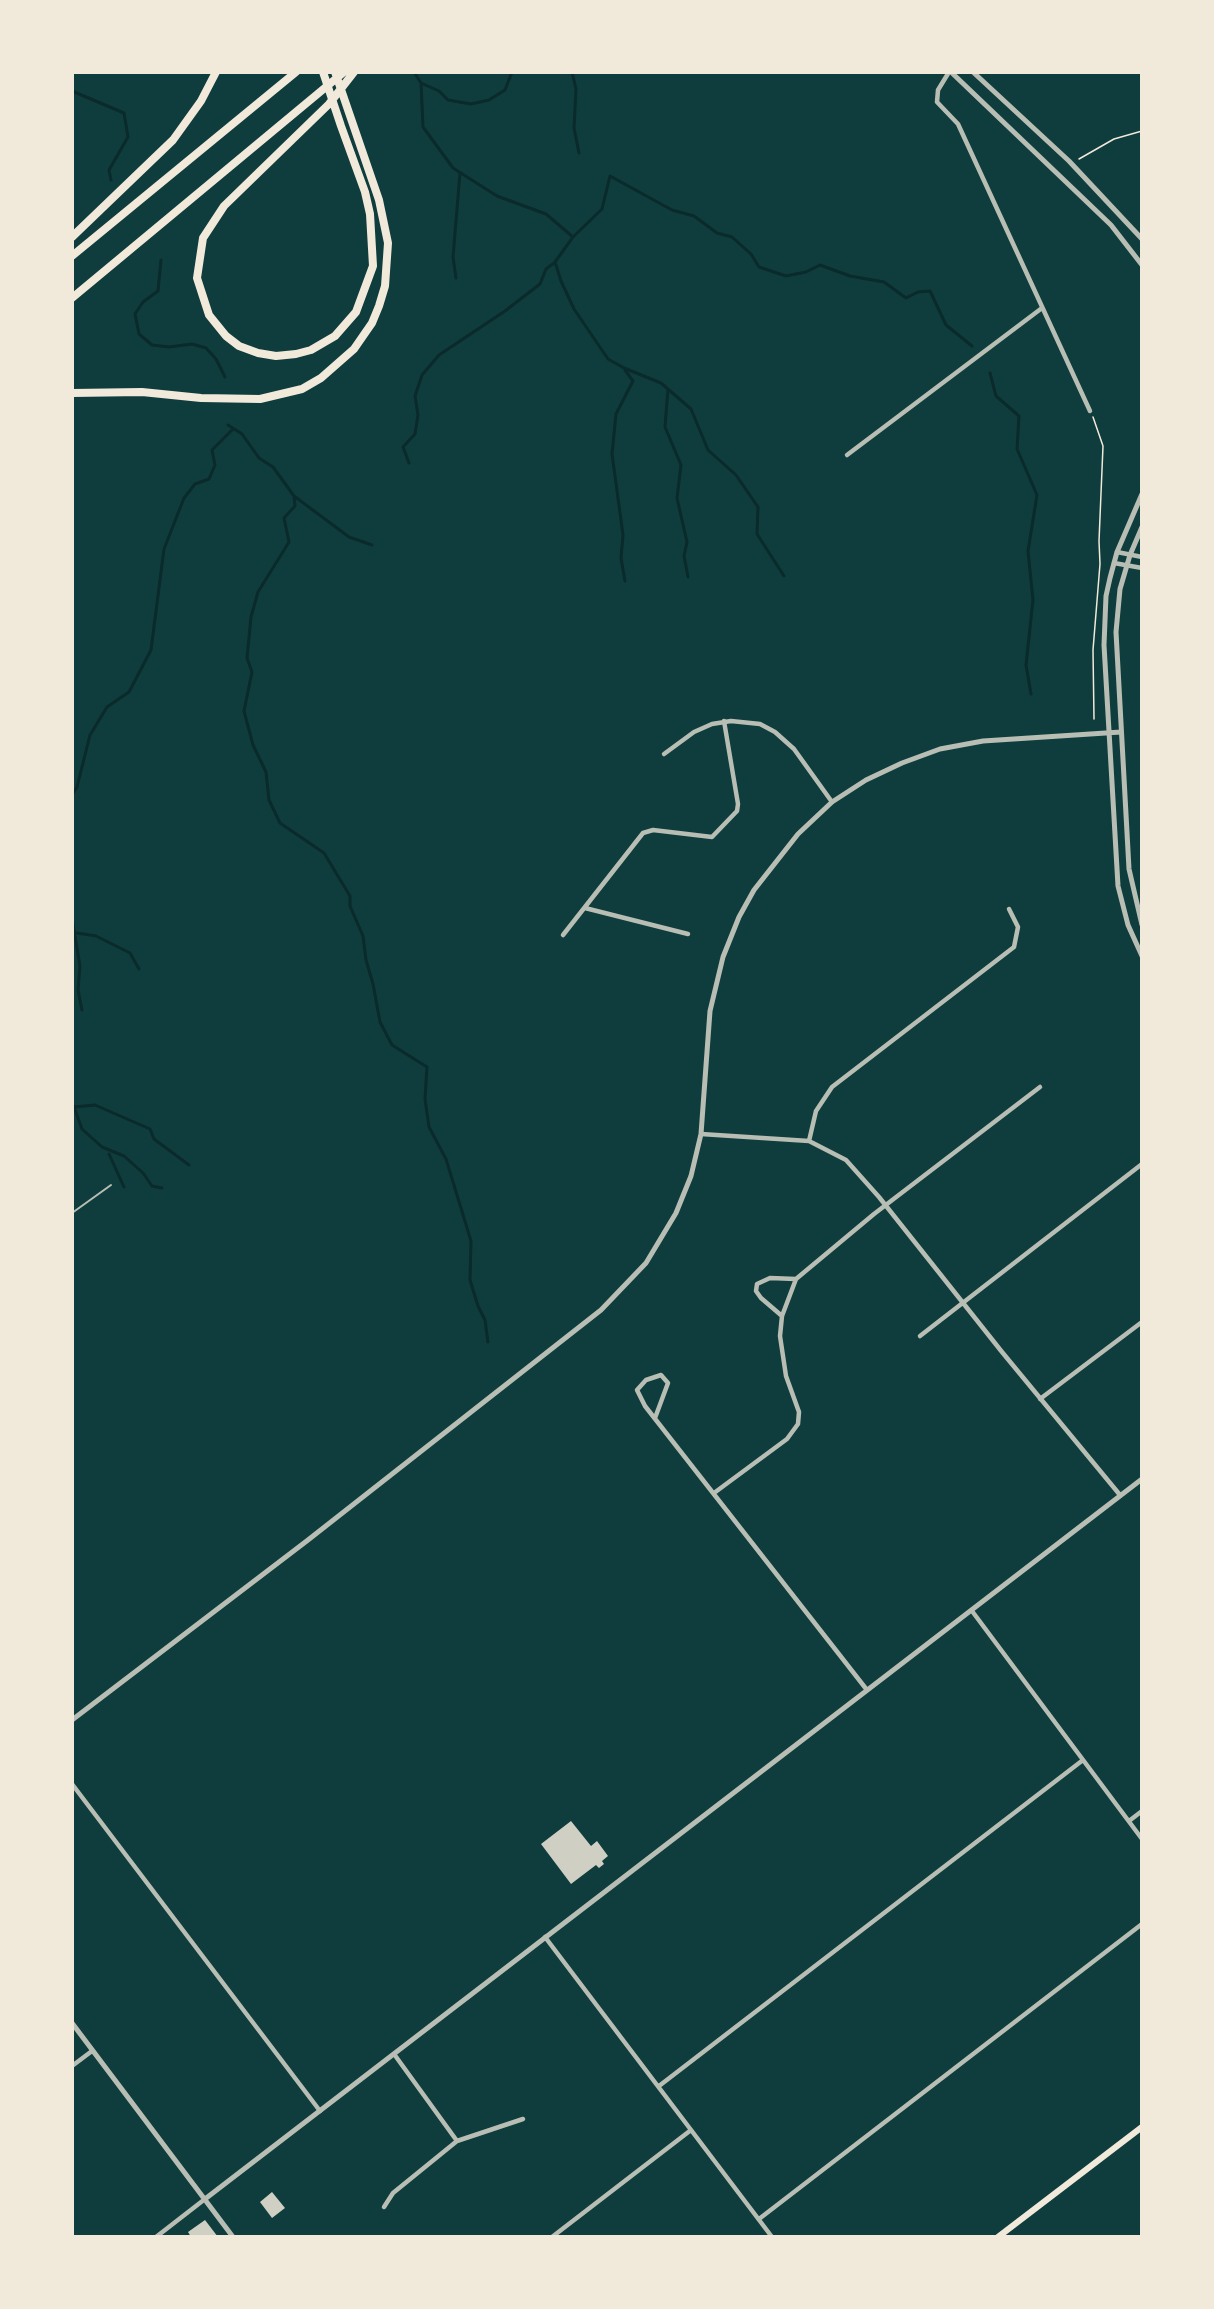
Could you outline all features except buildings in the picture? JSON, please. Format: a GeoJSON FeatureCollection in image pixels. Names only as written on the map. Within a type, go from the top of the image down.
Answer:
{"type":"FeatureCollection","features":[{"type":"Feature","properties":{"kind":"highway"},"geometry":{"type":"LineString","coordinates":[[72,237],[173,140],[201,101],[216,72]]}},
{"type":"Feature","properties":{"kind":"highway"},"geometry":{"type":"LineString","coordinates":[[72,256],[296,72]]}},
{"type":"Feature","properties":{"kind":"highway"},"geometry":{"type":"LineString","coordinates":[[323,72],[342,126],[364,192],[373,232],[373,266],[356,312],[335,336],[311,350],[276,356],[239,346],[217,326],[203,302],[197,278],[203,238],[224,206],[330,104],[354,72]]}},
{"type":"Feature","properties":{"kind":"highway"},"geometry":{"type":"LineString","coordinates":[[72,393],[142,392],[201,398],[260,399],[302,389],[338,366],[354,349],[372,323],[385,286],[388,243],[379,200],[335,72]]}},
{"type":"Feature","properties":{"kind":"highway"},"geometry":{"type":"LineString","coordinates":[[72,298],[344,72]]}},
{"type":"Feature","properties":{"kind":"main road"},"geometry":{"type":"LineString","coordinates":[[998,2237],[1142,2127]]}},
{"type":"Feature","properties":{"kind":"street"},"geometry":{"type":"LineString","coordinates":[[1090,411],[958,124],[937,102],[936,94],[950,72],[1111,225],[1142,265]]}},
{"type":"Feature","properties":{"kind":"street"},"geometry":{"type":"LineString","coordinates":[[974,72],[1069,161],[1142,238]]}},
{"type":"Feature","properties":{"kind":"street"},"geometry":{"type":"LineString","coordinates":[[847,455],[1042,308]]}},
{"type":"Feature","properties":{"kind":"street"},"geometry":{"type":"LineString","coordinates":[[1142,494],[1114,563],[1106,596],[1104,645],[1118,886],[1128,926],[1142,956]]}},
{"type":"Feature","properties":{"kind":"street"},"geometry":{"type":"LineString","coordinates":[[1142,527],[1130,555],[1120,589],[1116,622],[1129,869],[1142,925]]}},
{"type":"Feature","properties":{"kind":"street"},"geometry":{"type":"LineString","coordinates":[[1117,552],[1142,557]]}},
{"type":"Feature","properties":{"kind":"street"},"geometry":{"type":"LineString","coordinates":[[1114,563],[1142,568]]}},
{"type":"Feature","properties":{"kind":"street"},"geometry":{"type":"LineString","coordinates":[[664,754],[694,732],[724,721],[752,722],[780,736],[794,749],[832,802]]}},
{"type":"Feature","properties":{"kind":"street"},"geometry":{"type":"LineString","coordinates":[[563,935],[643,833],[653,830],[712,837],[737,811],[738,804],[724,721]]}},
{"type":"Feature","properties":{"kind":"street"},"geometry":{"type":"LineString","coordinates":[[72,1720],[317,1533],[615,1298],[646,1263],[676,1213],[691,1176],[701,1134],[710,1011],[718,973],[730,936],[746,903],[770,866],[798,834],[832,802],[884,771],[940,749],[983,741],[1121,732]]}},
{"type":"Feature","properties":{"kind":"street"},"geometry":{"type":"LineString","coordinates":[[585,908],[688,934]]}},
{"type":"Feature","properties":{"kind":"street"},"geometry":{"type":"LineString","coordinates":[[809,1141],[816,1111],[832,1087],[1014,947],[1018,927],[1010,909]]}},
{"type":"Feature","properties":{"kind":"street"},"geometry":{"type":"LineString","coordinates":[[714,1493],[787,1439],[798,1424],[798,1408],[782,1355],[782,1316],[796,1279],[886,1205],[1041,1087]]}},
{"type":"Feature","properties":{"kind":"street"},"geometry":{"type":"LineString","coordinates":[[701,1134],[809,1141],[846,1160],[886,1205],[1040,1400],[1120,1495]]}},
{"type":"Feature","properties":{"kind":"street"},"geometry":{"type":"LineString","coordinates":[[920,1336],[1142,1164]]}},
{"type":"Feature","properties":{"kind":"street"},"geometry":{"type":"LineString","coordinates":[[782,1316],[761,1298],[756,1291],[757,1284],[770,1278],[796,1279]]}},
{"type":"Feature","properties":{"kind":"street"},"geometry":{"type":"LineString","coordinates":[[1040,1400],[1142,1322]]}},
{"type":"Feature","properties":{"kind":"street"},"geometry":{"type":"LineString","coordinates":[[655,1418],[668,1383],[661,1375],[646,1380],[637,1390],[645,1406],[867,1690]]}},
{"type":"Feature","properties":{"kind":"street"},"geometry":{"type":"LineString","coordinates":[[156,2237],[1142,1479]]}},
{"type":"Feature","properties":{"kind":"street"},"geometry":{"type":"LineString","coordinates":[[972,1611],[1142,1839]]}},
{"type":"Feature","properties":{"kind":"street"},"geometry":{"type":"LineString","coordinates":[[659,2086],[1083,1760]]}},
{"type":"Feature","properties":{"kind":"street"},"geometry":{"type":"LineString","coordinates":[[72,1784],[320,2110]]}},
{"type":"Feature","properties":{"kind":"street"},"geometry":{"type":"LineString","coordinates":[[1129,1821],[1142,1811]]}},
{"type":"Feature","properties":{"kind":"street"},"geometry":{"type":"LineString","coordinates":[[759,2219],[1142,1924]]}},
{"type":"Feature","properties":{"kind":"street"},"geometry":{"type":"LineString","coordinates":[[545,1937],[772,2237]]}},
{"type":"Feature","properties":{"kind":"street"},"geometry":{"type":"LineString","coordinates":[[72,2024],[233,2237]]}},
{"type":"Feature","properties":{"kind":"street"},"geometry":{"type":"LineString","coordinates":[[72,2066],[92,2051]]}},
{"type":"Feature","properties":{"kind":"street"},"geometry":{"type":"LineString","coordinates":[[394,2054],[457,2141]]}},
{"type":"Feature","properties":{"kind":"street"},"geometry":{"type":"LineString","coordinates":[[384,2207],[393,2193],[457,2141],[523,2119]]}},
{"type":"Feature","properties":{"kind":"street"},"geometry":{"type":"LineString","coordinates":[[552,2237],[691,2130]]}},
{"type":"Feature","properties":{"kind":"lane"},"geometry":{"type":"LineString","coordinates":[[72,1213],[111,1185]]}},
{"type":"Feature","properties":{"kind":"path"},"geometry":{"type":"LineString","coordinates":[[1069,161],[1087,156],[1114,139],[1142,131]]}},
{"type":"Feature","properties":{"kind":"path"},"geometry":{"type":"LineString","coordinates":[[1090,411],[1103,446],[1100,564],[1092,650],[1094,719]]}},
{"type":"Feature","properties":{"kind":"waterway"},"geometry":{"type":"LineString","coordinates":[[414,72],[421,83],[423,127],[453,168],[497,196],[546,214],[573,237]]}},
{"type":"Feature","properties":{"kind":"waterway"},"geometry":{"type":"LineString","coordinates":[[421,83],[439,91],[448,100],[471,104],[489,100],[505,90],[512,72]]}},
{"type":"Feature","properties":{"kind":"waterway"},"geometry":{"type":"LineString","coordinates":[[572,72],[576,89],[574,128],[579,153]]}},
{"type":"Feature","properties":{"kind":"waterway"},"geometry":{"type":"LineString","coordinates":[[72,91],[124,113],[128,137],[109,170],[111,180]]}},
{"type":"Feature","properties":{"kind":"waterway"},"geometry":{"type":"LineString","coordinates":[[456,278],[453,257],[460,173]]}},
{"type":"Feature","properties":{"kind":"waterway"},"geometry":{"type":"LineString","coordinates":[[784,576],[757,534],[758,507],[736,475],[708,450],[691,409],[661,383],[608,359],[574,309],[561,281],[555,262],[573,237],[602,209],[610,176],[672,210],[694,216],[717,233],[732,237],[751,254],[759,267],[786,276],[806,272],[820,265],[850,276],[884,282],[906,298],[918,292],[930,291],[946,325],[972,346]]}},
{"type":"Feature","properties":{"kind":"waterway"},"geometry":{"type":"LineString","coordinates":[[161,260],[158,291],[143,302],[135,314],[139,334],[152,345],[169,347],[192,344],[206,348],[216,359],[225,377]]}},
{"type":"Feature","properties":{"kind":"waterway"},"geometry":{"type":"LineString","coordinates":[[409,463],[403,447],[415,434],[418,415],[415,396],[422,375],[439,355],[505,311],[540,284],[546,269],[554,263]]}},
{"type":"Feature","properties":{"kind":"waterway"},"geometry":{"type":"LineString","coordinates":[[625,370],[633,381],[616,414],[612,454],[623,535],[621,558],[625,581]]}},
{"type":"Feature","properties":{"kind":"waterway"},"geometry":{"type":"LineString","coordinates":[[990,373],[996,396],[1019,416],[1017,449],[1037,495],[1028,551],[1033,600],[1026,665],[1031,694]]}},
{"type":"Feature","properties":{"kind":"waterway"},"geometry":{"type":"LineString","coordinates":[[668,389],[665,427],[681,465],[677,498],[687,542],[684,556],[688,577]]}},
{"type":"Feature","properties":{"kind":"waterway"},"geometry":{"type":"LineString","coordinates":[[228,425],[242,434],[259,458],[273,467],[294,496],[295,506],[284,518],[289,542],[258,592],[251,617],[247,658],[252,672],[244,711],[253,745],[266,772],[269,800],[280,823],[324,853],[350,896],[350,906],[363,936],[380,1022],[392,1045],[427,1067],[425,1099],[429,1127],[446,1159],[471,1241],[470,1280],[485,1320],[488,1342]]}},
{"type":"Feature","properties":{"kind":"waterway"},"geometry":{"type":"LineString","coordinates":[[72,795],[77,787],[90,735],[107,707],[129,692],[151,650],[164,549],[184,498],[195,484],[209,479],[215,465],[212,450],[233,429]]}},
{"type":"Feature","properties":{"kind":"waterway"},"geometry":{"type":"LineString","coordinates":[[294,496],[349,537],[372,545]]}},
{"type":"Feature","properties":{"kind":"waterway"},"geometry":{"type":"LineString","coordinates":[[72,918],[80,966],[78,990],[82,1010]]}},
{"type":"Feature","properties":{"kind":"waterway"},"geometry":{"type":"LineString","coordinates":[[77,933],[96,936],[130,953],[139,969]]}},
{"type":"Feature","properties":{"kind":"waterway"},"geometry":{"type":"LineString","coordinates":[[72,1104],[74,1107],[95,1105],[150,1129],[154,1139],[189,1165]]}},
{"type":"Feature","properties":{"kind":"waterway"},"geometry":{"type":"LineString","coordinates":[[74,1107],[82,1129],[102,1147],[124,1156],[143,1173],[152,1186],[162,1188]]}},
{"type":"Feature","properties":{"kind":"waterway"},"geometry":{"type":"LineString","coordinates":[[109,1154],[124,1187]]}}]}
